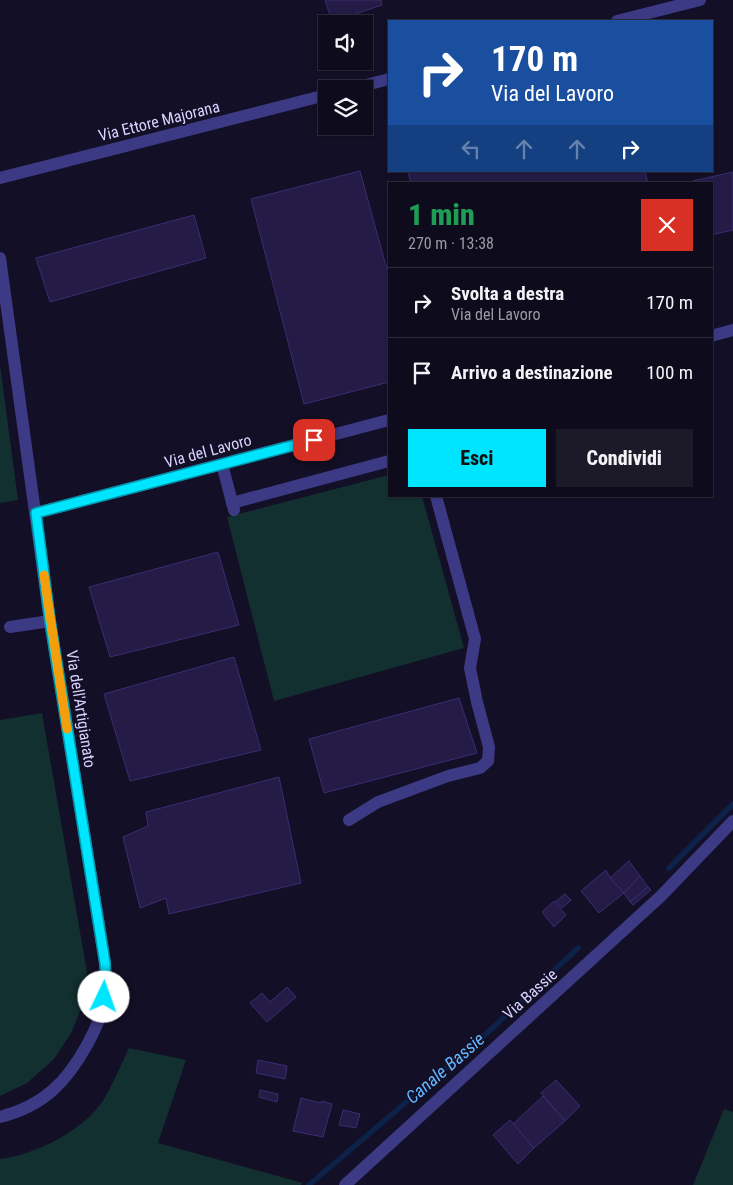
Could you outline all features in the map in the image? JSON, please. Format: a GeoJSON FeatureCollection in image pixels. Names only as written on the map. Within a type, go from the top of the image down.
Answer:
{"type":"FeatureCollection","features":[{"type":"Feature","properties":{"kind":"street"},"geometry":{"type":"LineString","coordinates":[[621,20],[700,0]]}},
{"type":"Feature","properties":{"kind":"street"},"geometry":{"type":"LineString","coordinates":[[373,83],[388,79]]}},
{"type":"Feature","properties":{"kind":"street","name":"Via Ettore Majorana"},"geometry":{"type":"LineString","coordinates":[[0,178],[318,97]]}},
{"type":"Feature","properties":{"kind":"street","name":"Via dell'Artigianato"},"geometry":{"type":"LineString","coordinates":[[0,258],[50,621],[105,963],[106,985],[102,1010],[95,1030],[74,1068],[55,1089],[34,1104],[10,1115],[0,1117]]}},
{"type":"Feature","properties":{"kind":"street"},"geometry":{"type":"LineString","coordinates":[[713,335],[733,330]]}},
{"type":"Feature","properties":{"kind":"street","name":"Via del Lavoro"},"geometry":{"type":"LineString","coordinates":[[36,513],[388,420]]}},
{"type":"Feature","properties":{"kind":"street"},"geometry":{"type":"LineString","coordinates":[[222,464],[233,506],[388,461]]}},
{"type":"Feature","properties":{"kind":"street"},"geometry":{"type":"LineString","coordinates":[[349,820],[378,802],[448,776],[480,768],[488,761],[489,747],[470,668],[475,639],[436,497]]}},
{"type":"Feature","properties":{"kind":"street"},"geometry":{"type":"LineString","coordinates":[[10,627],[50,621]]}},
{"type":"Feature","properties":{"kind":"street","name":"Via Bassie"},"geometry":{"type":"LineString","coordinates":[[345,1185],[661,896],[733,821]]}},
{"type":"Feature","properties":{"kind":"green space"},"geometry":{"type":"Polygon","coordinates":[[[0,365],[18,500],[0,503],[0,365]]]}},
{"type":"Feature","properties":{"kind":"green space"},"geometry":{"type":"Polygon","coordinates":[[[388,475],[388,497],[422,497],[464,648],[274,701],[227,517],[388,475]]]}},
{"type":"Feature","properties":{"kind":"green space"},"geometry":{"type":"Polygon","coordinates":[[[42,713],[87,972],[87,995],[71,1033],[54,1059],[27,1083],[0,1096],[0,720],[42,713]]]}},
{"type":"Feature","properties":{"kind":"green space"},"geometry":{"type":"Polygon","coordinates":[[[129,1048],[186,1060],[158,1143],[303,1183],[301,1185],[0,1185],[0,1159],[14,1157],[58,1139],[72,1131],[96,1110],[104,1099],[129,1048]]]}},
{"type":"Feature","properties":{"kind":"green space"},"geometry":{"type":"Polygon","coordinates":[[[724,1109],[733,1112],[733,1185],[693,1185],[724,1109]]]}},
{"type":"Feature","properties":{"kind":"building"},"geometry":{"type":"Polygon","coordinates":[[[325,0],[381,0],[382,5],[353,15],[330,15],[325,0]]]}},
{"type":"Feature","properties":{"kind":"building"},"geometry":{"type":"Polygon","coordinates":[[[360,171],[388,273],[388,382],[304,404],[251,199],[360,171]]]}},
{"type":"Feature","properties":{"kind":"building"},"geometry":{"type":"Polygon","coordinates":[[[408,172],[645,172],[648,182],[411,182],[408,172]]]}},
{"type":"Feature","properties":{"kind":"building"},"geometry":{"type":"Polygon","coordinates":[[[733,172],[733,230],[713,235],[713,182],[693,181],[733,172]]]}},
{"type":"Feature","properties":{"kind":"building"},"geometry":{"type":"Polygon","coordinates":[[[194,215],[206,258],[50,302],[36,258],[194,215]]]}},
{"type":"Feature","properties":{"kind":"building"},"geometry":{"type":"Polygon","coordinates":[[[218,552],[239,625],[110,657],[89,587],[218,552]]]}},
{"type":"Feature","properties":{"kind":"building"},"geometry":{"type":"Polygon","coordinates":[[[234,657],[261,750],[130,781],[104,694],[234,657]]]}},
{"type":"Feature","properties":{"kind":"building"},"geometry":{"type":"Polygon","coordinates":[[[459,698],[477,753],[324,793],[309,739],[459,698]]]}},
{"type":"Feature","properties":{"kind":"building"},"geometry":{"type":"Polygon","coordinates":[[[279,777],[301,883],[169,914],[166,898],[140,908],[123,837],[148,826],[146,812],[279,777]]]}},
{"type":"Feature","properties":{"kind":"building"},"geometry":{"type":"Polygon","coordinates":[[[629,861],[640,876],[624,893],[610,878],[629,861]]]}},
{"type":"Feature","properties":{"kind":"building"},"geometry":{"type":"Polygon","coordinates":[[[606,870],[610,878],[624,893],[599,913],[581,891],[606,870]]]}},
{"type":"Feature","properties":{"kind":"building"},"geometry":{"type":"Polygon","coordinates":[[[640,876],[648,887],[630,902],[624,893],[640,876]]]}},
{"type":"Feature","properties":{"kind":"building"},"geometry":{"type":"Polygon","coordinates":[[[648,887],[651,890],[633,905],[630,902],[648,887]]]}},
{"type":"Feature","properties":{"kind":"building"},"geometry":{"type":"Polygon","coordinates":[[[565,894],[571,900],[562,908],[556,901],[565,894]]]}},
{"type":"Feature","properties":{"kind":"building"},"geometry":{"type":"Polygon","coordinates":[[[554,901],[566,915],[554,927],[542,912],[554,901]]]}},
{"type":"Feature","properties":{"kind":"building"},"geometry":{"type":"Polygon","coordinates":[[[287,987],[296,997],[267,1022],[250,1003],[262,993],[270,1002],[287,987]]]}},
{"type":"Feature","properties":{"kind":"building"},"geometry":{"type":"Polygon","coordinates":[[[258,1060],[287,1066],[285,1079],[256,1073],[258,1060]]]}},
{"type":"Feature","properties":{"kind":"building"},"geometry":{"type":"Polygon","coordinates":[[[556,1080],[580,1106],[565,1121],[541,1093],[556,1080]]]}},
{"type":"Feature","properties":{"kind":"building"},"geometry":{"type":"Polygon","coordinates":[[[260,1090],[278,1094],[277,1102],[259,1097],[260,1090]]]}},
{"type":"Feature","properties":{"kind":"building"},"geometry":{"type":"Polygon","coordinates":[[[543,1096],[565,1121],[534,1148],[513,1124],[543,1096]]]}},
{"type":"Feature","properties":{"kind":"building"},"geometry":{"type":"Polygon","coordinates":[[[301,1098],[332,1104],[323,1137],[293,1131],[301,1098]]]}},
{"type":"Feature","properties":{"kind":"building"},"geometry":{"type":"Polygon","coordinates":[[[343,1110],[360,1114],[356,1128],[339,1125],[343,1110]]]}},
{"type":"Feature","properties":{"kind":"building"},"geometry":{"type":"Polygon","coordinates":[[[510,1120],[534,1148],[518,1164],[493,1135],[510,1120]]]}},
{"type":"Feature","properties":{"kind":"waterway","name":"Canale Bassie"},"geometry":{"type":"LineString","coordinates":[[669,868],[733,804]]}},
{"type":"Feature","properties":{"kind":"waterway","name":"Canale Bassie"},"geometry":{"type":"LineString","coordinates":[[309,1185],[486,1034],[578,948]]}},
{"type":"Feature","properties":{"kind":"slow traffic"},"geometry":{"type":"LineString","coordinates":[[44,575],[67,729]]}},
{"type":"Feature","properties":{"kind":"route"},"geometry":{"type":"LineString","coordinates":[[104,997],[106,985],[105,963],[50,621],[36,513],[314,440]]}}]}
